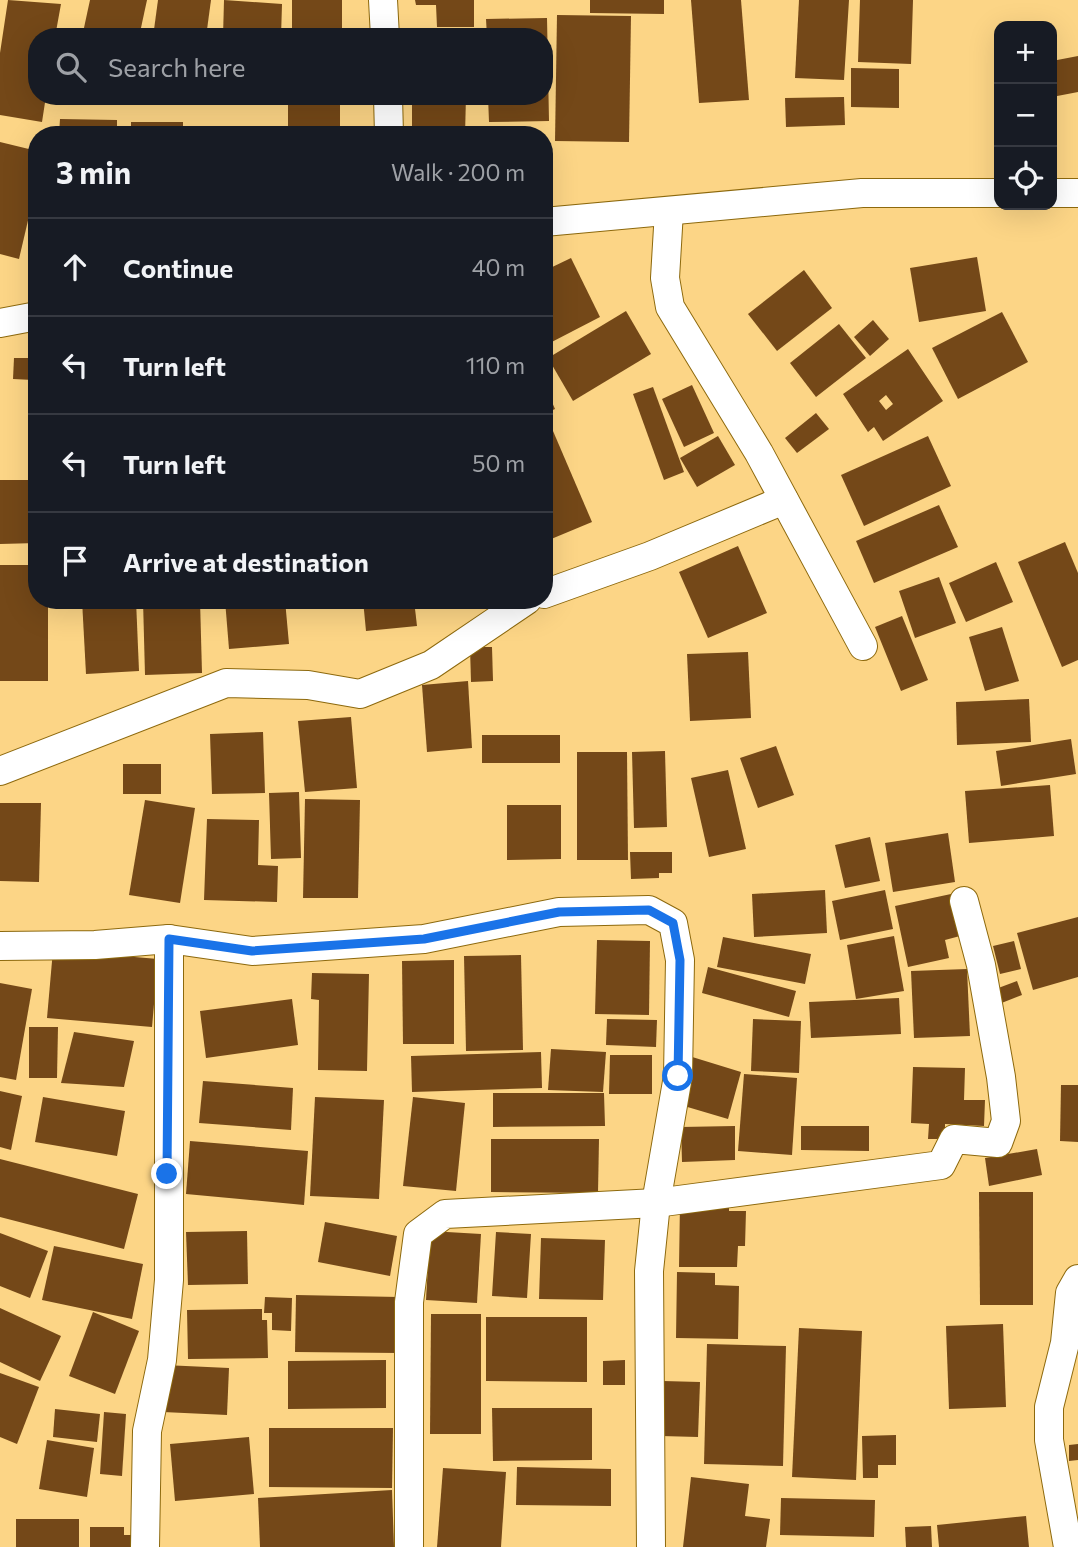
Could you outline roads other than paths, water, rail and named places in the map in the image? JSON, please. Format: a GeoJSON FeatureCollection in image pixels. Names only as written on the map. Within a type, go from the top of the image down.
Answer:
{"type":"FeatureCollection","features":[{"type":"Feature","properties":{"kind":"street"},"geometry":{"type":"LineString","coordinates":[[383,0],[385,28]]}},
{"type":"Feature","properties":{"kind":"street"},"geometry":{"type":"LineString","coordinates":[[387,105],[389,126]]}},
{"type":"Feature","properties":{"kind":"street"},"geometry":{"type":"LineString","coordinates":[[553,221],[862,193],[994,193]]}},
{"type":"Feature","properties":{"kind":"street"},"geometry":{"type":"LineString","coordinates":[[1057,193],[1078,193]]}},
{"type":"Feature","properties":{"kind":"street"},"geometry":{"type":"LineString","coordinates":[[669,211],[665,278],[670,307],[784,500],[863,646]]}},
{"type":"Feature","properties":{"kind":"street"},"geometry":{"type":"LineString","coordinates":[[0,323],[28,318]]}},
{"type":"Feature","properties":{"kind":"street"},"geometry":{"type":"LineString","coordinates":[[553,591],[650,556],[784,500]]}},
{"type":"Feature","properties":{"kind":"street"},"geometry":{"type":"LineString","coordinates":[[0,771],[226,683],[308,685],[360,694],[431,665],[514,609]]}},
{"type":"Feature","properties":{"kind":"street"},"geometry":{"type":"LineString","coordinates":[[409,1547],[409,1302],[418,1234],[444,1214],[656,1203],[941,1166],[954,1139],[998,1143],[1006,1121],[1001,1077],[981,965],[964,901]]}},
{"type":"Feature","properties":{"kind":"street"},"geometry":{"type":"LineString","coordinates":[[0,946],[95,945],[169,939],[252,951],[424,939],[559,912],[649,910],[673,923],[680,960],[678,1076],[656,1203],[649,1271],[651,1547]]}},
{"type":"Feature","properties":{"kind":"street"},"geometry":{"type":"LineString","coordinates":[[145,1547],[147,1430],[162,1360],[169,1280],[169,939]]}},
{"type":"Feature","properties":{"kind":"street"},"geometry":{"type":"LineString","coordinates":[[1068,1547],[1049,1440],[1049,1407],[1065,1343],[1070,1293],[1078,1279]]}}]}
